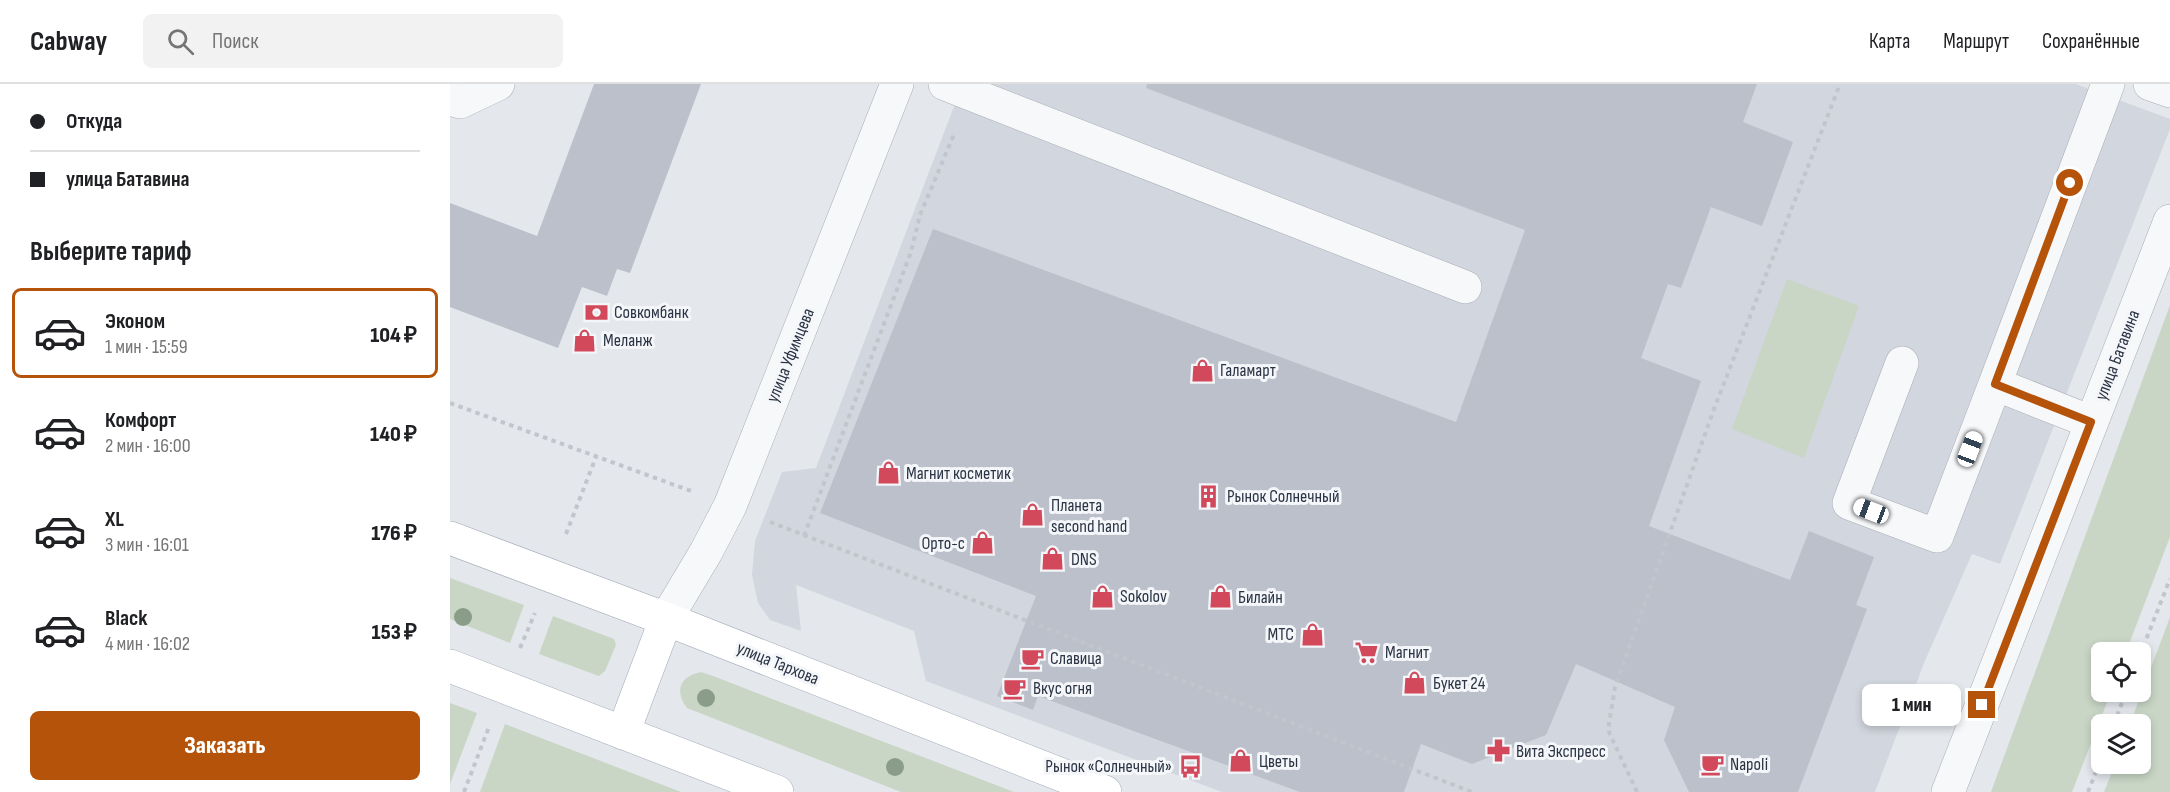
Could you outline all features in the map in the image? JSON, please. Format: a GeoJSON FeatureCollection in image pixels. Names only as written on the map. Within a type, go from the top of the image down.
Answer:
{"type":"FeatureCollection","features":[{"type":"Feature","properties":{"kind":"main road","name":"улица Тархова"},"geometry":{"type":"LineString","coordinates":[[450,538],[666,619],[1105,792]]}},
{"type":"Feature","properties":{"kind":"main road"},"geometry":{"type":"LineString","coordinates":[[623,733],[666,619]]}},
{"type":"Feature","properties":{"kind":"main road"},"geometry":{"type":"LineString","coordinates":[[450,666],[777,792]]}},
{"type":"Feature","properties":{"kind":"street"},"geometry":{"type":"LineString","coordinates":[[450,99],[460,102],[498,84]]}},
{"type":"Feature","properties":{"kind":"street","name":"улица Уфимцева"},"geometry":{"type":"LineString","coordinates":[[666,619],[730,506],[897,84]]}},
{"type":"Feature","properties":{"kind":"street"},"geometry":{"type":"LineString","coordinates":[[1902,363],[1849,503],[1937,536],[2108,84]]}},
{"type":"Feature","properties":{"kind":"street"},"geometry":{"type":"LineString","coordinates":[[2150,84],[2170,92]]}},
{"type":"Feature","properties":{"kind":"street"},"geometry":{"type":"LineString","coordinates":[[958,89],[1465,287]]}},
{"type":"Feature","properties":{"kind":"street","name":"улица Батавина"},"geometry":{"type":"LineString","coordinates":[[1948,792],[2170,221]]}},
{"type":"Feature","properties":{"kind":"street"},"geometry":{"type":"LineString","coordinates":[[1995,384],[2091,422]]}},
{"type":"Feature","properties":{"kind":"path"},"geometry":{"type":"LineString","coordinates":[[1637,792],[1608,730],[1614,687],[1714,409],[1840,84]]}},
{"type":"Feature","properties":{"kind":"path"},"geometry":{"type":"LineString","coordinates":[[804,536],[911,252],[958,89]]}},
{"type":"Feature","properties":{"kind":"path"},"geometry":{"type":"LineString","coordinates":[[450,403],[692,491]]}},
{"type":"Feature","properties":{"kind":"path"},"geometry":{"type":"LineString","coordinates":[[566,534],[596,457]]}},
{"type":"Feature","properties":{"kind":"path"},"geometry":{"type":"LineString","coordinates":[[763,519],[1472,792]]}},
{"type":"Feature","properties":{"kind":"path"},"geometry":{"type":"LineString","coordinates":[[2145,642],[2170,579]]}},
{"type":"Feature","properties":{"kind":"path"},"geometry":{"type":"LineString","coordinates":[[519,652],[536,610]]}},
{"type":"Feature","properties":{"kind":"path"},"geometry":{"type":"LineString","coordinates":[[464,792],[490,723]]}},
{"type":"Feature","properties":{"kind":"path"},"geometry":{"type":"LineString","coordinates":[[2088,792],[2095,774]]}},
{"type":"Feature","properties":{"kind":"shaded area"},"geometry":{"type":"Polygon","coordinates":[[[967,84],[2076,84],[2170,119],[2170,129],[2000,564],[1972,554],[1924,663],[1875,792],[1222,792],[926,681],[914,631],[796,585],[801,631],[770,620],[758,603],[752,575],[755,541],[782,472],[816,468],[953,109],[967,84]]]}},
{"type":"Feature","properties":{"kind":"green space"},"geometry":{"type":"Polygon","coordinates":[[[1787,279],[1859,306],[1804,458],[1732,429],[1787,279]]]}},
{"type":"Feature","properties":{"kind":"green space"},"geometry":{"type":"Polygon","coordinates":[[[2170,305],[2170,537],[2130,642],[2091,642],[2091,702],[2107,702],[2102,714],[2091,714],[2091,743],[2072,792],[1991,792],[2170,305]]]}},
{"type":"Feature","properties":{"kind":"green space"},"geometry":{"type":"Polygon","coordinates":[[[450,578],[524,605],[510,643],[450,619],[450,578]]]}},
{"type":"Feature","properties":{"kind":"green space"},"geometry":{"type":"Polygon","coordinates":[[[553,616],[614,639],[616,645],[605,671],[599,676],[539,654],[553,616]]]}},
{"type":"Feature","properties":{"kind":"green space"},"geometry":{"type":"Polygon","coordinates":[[[2170,617],[2170,792],[2104,792],[2111,774],[2151,774],[2151,714],[2134,714],[2138,702],[2151,702],[2151,668],[2170,617]]]}},
{"type":"Feature","properties":{"kind":"green space"},"geometry":{"type":"Polygon","coordinates":[[[701,672],[1014,792],[901,792],[687,708],[681,696],[681,685],[688,677],[701,672]]]}},
{"type":"Feature","properties":{"kind":"green space"},"geometry":{"type":"Polygon","coordinates":[[[450,703],[477,713],[450,784],[450,703]]]}},
{"type":"Feature","properties":{"kind":"green space"},"geometry":{"type":"Polygon","coordinates":[[[505,724],[681,792],[480,792],[505,724]]]}},
{"type":"Feature","properties":{"kind":"building"},"geometry":{"type":"Polygon","coordinates":[[[594,84],[701,84],[630,273],[617,269],[607,296],[582,287],[558,348],[450,307],[450,203],[537,236],[594,84]]]}},
{"type":"Feature","properties":{"kind":"building","name":"Рынок Солнечный"},"geometry":{"type":"Polygon","coordinates":[[[1147,84],[1757,84],[1743,122],[1793,142],[1762,226],[1711,207],[1681,288],[1668,284],[1641,358],[1701,381],[1649,526],[1790,580],[1809,531],[1874,557],[1856,605],[1867,609],[1798,792],[1689,792],[1664,740],[1675,707],[1576,664],[1546,735],[1472,764],[1421,744],[1404,792],[1300,792],[1038,696],[1033,710],[997,696],[1036,596],[820,513],[933,229],[1456,422],[1525,230],[1146,88],[1147,84]]]}},
{"type":"Feature","properties":{"kind":"place","name":"Совкомбанк"},"geometry":{"type":"Point","coordinates":[596,312]}},
{"type":"Feature","properties":{"kind":"place","name":"Меланж"},"geometry":{"type":"Point","coordinates":[585,340]}},
{"type":"Feature","properties":{"kind":"place","name":"Галамарт"},"geometry":{"type":"Point","coordinates":[1202,370]}},
{"type":"Feature","properties":{"kind":"place","name":"Магнит косметик"},"geometry":{"type":"Point","coordinates":[888,473]}},
{"type":"Feature","properties":{"kind":"place","name":"Рынок Солнечный"},"geometry":{"type":"Point","coordinates":[1209,496]}},
{"type":"Feature","properties":{"kind":"place","name":"Планета second hand"},"geometry":{"type":"Point","coordinates":[1033,515]}},
{"type":"Feature","properties":{"kind":"place","name":"Орто-с"},"geometry":{"type":"Point","coordinates":[983,543]}},
{"type":"Feature","properties":{"kind":"place","name":"DNS"},"geometry":{"type":"Point","coordinates":[1053,559]}},
{"type":"Feature","properties":{"kind":"place","name":"Sokolov"},"geometry":{"type":"Point","coordinates":[1102,596]}},
{"type":"Feature","properties":{"kind":"place","name":"Билайн"},"geometry":{"type":"Point","coordinates":[1220,597]}},
{"type":"Feature","properties":{"kind":"place","name":"МТС"},"geometry":{"type":"Point","coordinates":[1312,634]}},
{"type":"Feature","properties":{"kind":"place","name":"Магнит"},"geometry":{"type":"Point","coordinates":[1367,652]}},
{"type":"Feature","properties":{"kind":"place","name":"Славица"},"geometry":{"type":"Point","coordinates":[1032,658]}},
{"type":"Feature","properties":{"kind":"place","name":"Букет 24"},"geometry":{"type":"Point","coordinates":[1415,683]}},
{"type":"Feature","properties":{"kind":"place","name":"Вкус огня"},"geometry":{"type":"Point","coordinates":[1015,688]}},
{"type":"Feature","properties":{"kind":"place","name":"Вита Экспресс"},"geometry":{"type":"Point","coordinates":[1498,751]}},
{"type":"Feature","properties":{"kind":"place","name":"Цветы"},"geometry":{"type":"Point","coordinates":[1241,761]}},
{"type":"Feature","properties":{"kind":"place","name":"Napoli"},"geometry":{"type":"Point","coordinates":[1712,764]}},
{"type":"Feature","properties":{"kind":"place","name":"Рынок «Солнечный»"},"geometry":{"type":"Point","coordinates":[1190,766]}},
{"type":"Feature","properties":{"kind":"route"},"geometry":{"type":"LineString","coordinates":[[1982,705],[2091,422],[1995,384],[2070,183]]}}]}
